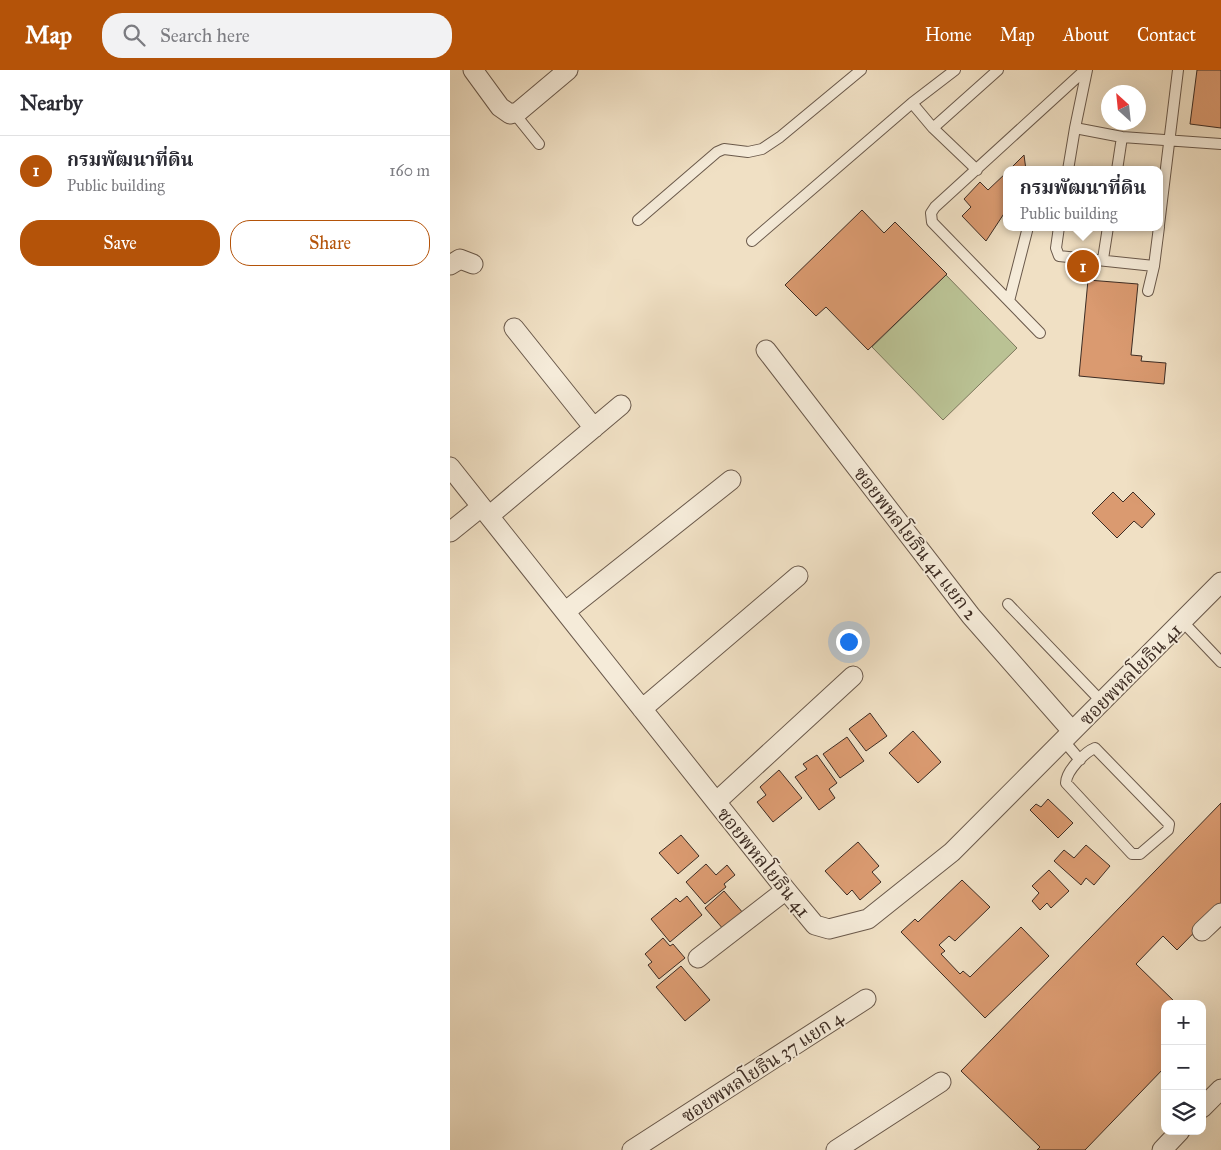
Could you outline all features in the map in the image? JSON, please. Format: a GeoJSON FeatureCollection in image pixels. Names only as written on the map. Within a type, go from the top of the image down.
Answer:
{"type":"FeatureCollection","features":[{"type":"Feature","properties":{"kind":"street"},"geometry":{"type":"LineString","coordinates":[[473,70],[500,107],[512,113],[568,70]]}},
{"type":"Feature","properties":{"kind":"street"},"geometry":{"type":"LineString","coordinates":[[450,265],[460,259],[473,264]]}},
{"type":"Feature","properties":{"kind":"street"},"geometry":{"type":"LineString","coordinates":[[514,328],[594,428]]}},
{"type":"Feature","properties":{"kind":"street","name":"ซอยพหลโยธิน 41 แยก 2"},"geometry":{"type":"LineString","coordinates":[[766,350],[971,616],[1068,736]]}},
{"type":"Feature","properties":{"kind":"street"},"geometry":{"type":"LineString","coordinates":[[450,532],[485,511],[594,428],[620,405]]}},
{"type":"Feature","properties":{"kind":"street","name":"ซอยพหลโยธิน 41"},"geometry":{"type":"LineString","coordinates":[[450,467],[786,890],[815,925],[829,929],[868,919],[952,852],[1221,582]]}},
{"type":"Feature","properties":{"kind":"street"},"geometry":{"type":"LineString","coordinates":[[566,611],[731,480]]}},
{"type":"Feature","properties":{"kind":"street"},"geometry":{"type":"LineString","coordinates":[[642,709],[798,576]]}},
{"type":"Feature","properties":{"kind":"street"},"geometry":{"type":"LineString","coordinates":[[716,802],[853,676]]}},
{"type":"Feature","properties":{"kind":"street"},"geometry":{"type":"LineString","coordinates":[[698,958],[786,890]]}},
{"type":"Feature","properties":{"kind":"street"},"geometry":{"type":"LineString","coordinates":[[1202,931],[1221,913]]}},
{"type":"Feature","properties":{"kind":"street","name":"ซอยพหลโยธิน 37 แยก 4"},"geometry":{"type":"LineString","coordinates":[[632,1150],[866,999]]}},
{"type":"Feature","properties":{"kind":"street"},"geometry":{"type":"LineString","coordinates":[[836,1150],[941,1082]]}},
{"type":"Feature","properties":{"kind":"street"},"geometry":{"type":"LineString","coordinates":[[1206,1104],[1221,1089]]}},
{"type":"Feature","properties":{"kind":"street"},"geometry":{"type":"LineString","coordinates":[[1162,1150],[1176,1135]]}},
{"type":"Feature","properties":{"kind":"lane"},"geometry":{"type":"LineString","coordinates":[[638,220],[717,152],[724,149],[748,152],[762,149],[780,137],[861,70]]}},
{"type":"Feature","properties":{"kind":"lane"},"geometry":{"type":"LineString","coordinates":[[752,241],[912,104],[955,70]]}},
{"type":"Feature","properties":{"kind":"lane"},"geometry":{"type":"LineString","coordinates":[[933,128],[998,70]]}},
{"type":"Feature","properties":{"kind":"lane"},"geometry":{"type":"LineString","coordinates":[[1069,166],[1086,70]]}},
{"type":"Feature","properties":{"kind":"lane"},"geometry":{"type":"LineString","coordinates":[[1040,333],[932,222],[931,213],[935,207],[1086,70]]}},
{"type":"Feature","properties":{"kind":"lane"},"geometry":{"type":"LineString","coordinates":[[1163,195],[1178,70]]}},
{"type":"Feature","properties":{"kind":"lane"},"geometry":{"type":"LineString","coordinates":[[912,104],[933,128],[977,170]]}},
{"type":"Feature","properties":{"kind":"lane"},"geometry":{"type":"LineString","coordinates":[[512,113],[539,144]]}},
{"type":"Feature","properties":{"kind":"lane"},"geometry":{"type":"LineString","coordinates":[[1075,128],[1122,137],[1221,144]]}},
{"type":"Feature","properties":{"kind":"lane"},"geometry":{"type":"LineString","coordinates":[[1118,166],[1122,137]]}},
{"type":"Feature","properties":{"kind":"lane"},"geometry":{"type":"LineString","coordinates":[[1010,301],[1027,231]]}},
{"type":"Feature","properties":{"kind":"lane"},"geometry":{"type":"LineString","coordinates":[[1058,231],[1056,248],[1059,256],[1103,259],[1154,266]]}},
{"type":"Feature","properties":{"kind":"lane"},"geometry":{"type":"LineString","coordinates":[[1103,259],[1107,231]]}},
{"type":"Feature","properties":{"kind":"lane"},"geometry":{"type":"LineString","coordinates":[[1148,290],[1154,266],[1158,231]]}},
{"type":"Feature","properties":{"kind":"lane"},"geometry":{"type":"LineString","coordinates":[[1008,604],[1102,702]]}},
{"type":"Feature","properties":{"kind":"lane"},"geometry":{"type":"LineString","coordinates":[[1182,621],[1221,662]]}},
{"type":"Feature","properties":{"kind":"lane"},"geometry":{"type":"LineString","coordinates":[[1068,736],[1080,760]]}},
{"type":"Feature","properties":{"kind":"lane"},"geometry":{"type":"LineString","coordinates":[[1098,749],[1169,824],[1168,830],[1140,854],[1132,854],[1066,782],[1067,776],[1080,760],[1091,750],[1098,749]]}},
{"type":"Feature","properties":{"kind":"green space"},"geometry":{"type":"Polygon","coordinates":[[[946,275],[1017,348],[943,420],[872,347],[946,275]]]}},
{"type":"Feature","properties":{"kind":"building"},"geometry":{"type":"Polygon","coordinates":[[[1197,70],[1221,70],[1221,128],[1190,124],[1197,70]]]}},
{"type":"Feature","properties":{"kind":"building"},"geometry":{"type":"Polygon","coordinates":[[[1024,155],[1025,166],[1013,166],[1024,155]]]}},
{"type":"Feature","properties":{"kind":"building"},"geometry":{"type":"Polygon","coordinates":[[[1003,176],[1003,215],[986,241],[962,216],[971,207],[964,199],[980,182],[988,190],[1003,176]]]}},
{"type":"Feature","properties":{"kind":"building"},"geometry":{"type":"Polygon","coordinates":[[[862,210],[884,233],[895,222],[947,274],[868,350],[826,307],[816,316],[785,285],[862,210]]]}},
{"type":"Feature","properties":{"kind":"building"},"geometry":{"type":"Polygon","coordinates":[[[1088,280],[1138,284],[1131,355],[1142,356],[1141,361],[1166,363],[1164,384],[1079,376],[1088,280]]]}},
{"type":"Feature","properties":{"kind":"building"},"geometry":{"type":"Polygon","coordinates":[[[1113,492],[1123,502],[1133,492],[1155,514],[1142,528],[1134,521],[1117,538],[1092,513],[1113,492]]]}},
{"type":"Feature","properties":{"kind":"building"},"geometry":{"type":"Polygon","coordinates":[[[870,713],[887,736],[866,751],[849,729],[870,713]]]}},
{"type":"Feature","properties":{"kind":"building"},"geometry":{"type":"Polygon","coordinates":[[[913,731],[941,762],[918,783],[889,753],[913,731]]]}},
{"type":"Feature","properties":{"kind":"building"},"geometry":{"type":"Polygon","coordinates":[[[847,737],[864,761],[840,778],[823,754],[847,737]]]}},
{"type":"Feature","properties":{"kind":"building"},"geometry":{"type":"Polygon","coordinates":[[[817,755],[837,783],[829,789],[835,798],[819,810],[795,777],[807,769],[803,764],[817,755]]]}},
{"type":"Feature","properties":{"kind":"building"},"geometry":{"type":"Polygon","coordinates":[[[779,770],[802,798],[773,822],[757,802],[766,795],[760,787],[779,770]]]}},
{"type":"Feature","properties":{"kind":"building"},"geometry":{"type":"Polygon","coordinates":[[[1048,799],[1073,823],[1058,838],[1030,810],[1036,804],[1041,807],[1048,799]]]}},
{"type":"Feature","properties":{"kind":"building"},"geometry":{"type":"Polygon","coordinates":[[[1221,803],[1221,905],[1177,950],[1163,936],[1136,964],[1173,1000],[1161,1000],[1161,1071],[1085,1150],[1037,1150],[1040,1147],[961,1071],[1221,803]]]}},
{"type":"Feature","properties":{"kind":"building"},"geometry":{"type":"Polygon","coordinates":[[[681,835],[699,856],[678,874],[659,853],[681,835]]]}},
{"type":"Feature","properties":{"kind":"building"},"geometry":{"type":"Polygon","coordinates":[[[858,842],[879,866],[872,872],[881,882],[860,900],[852,890],[847,895],[825,871],[858,842]]]}},
{"type":"Feature","properties":{"kind":"building"},"geometry":{"type":"Polygon","coordinates":[[[1086,845],[1110,866],[1094,885],[1086,878],[1081,885],[1054,861],[1064,850],[1074,858],[1086,845]]]}},
{"type":"Feature","properties":{"kind":"building"},"geometry":{"type":"Polygon","coordinates":[[[706,864],[716,875],[727,865],[735,875],[724,884],[726,887],[705,904],[686,882],[706,864]]]}},
{"type":"Feature","properties":{"kind":"building"},"geometry":{"type":"Polygon","coordinates":[[[1049,870],[1069,891],[1051,908],[1047,903],[1040,910],[1032,901],[1039,893],[1032,886],[1049,870]]]}},
{"type":"Feature","properties":{"kind":"building"},"geometry":{"type":"Polygon","coordinates":[[[962,880],[990,907],[955,941],[949,936],[939,945],[945,951],[941,954],[960,974],[963,971],[970,977],[1021,927],[1049,956],[985,1018],[901,932],[915,919],[918,922],[962,880]]]}},
{"type":"Feature","properties":{"kind":"building"},"geometry":{"type":"Polygon","coordinates":[[[724,891],[744,914],[724,930],[705,908],[724,891]]]}},
{"type":"Feature","properties":{"kind":"building"},"geometry":{"type":"Polygon","coordinates":[[[687,896],[702,915],[670,942],[651,919],[676,898],[680,902],[687,896]]]}},
{"type":"Feature","properties":{"kind":"building"},"geometry":{"type":"Polygon","coordinates":[[[663,938],[670,946],[673,944],[685,958],[659,979],[648,965],[652,962],[645,954],[663,938]]]}},
{"type":"Feature","properties":{"kind":"building"},"geometry":{"type":"Polygon","coordinates":[[[681,966],[710,1000],[685,1021],[656,987],[681,966]]]}},
{"type":"Feature","properties":{"kind":"place","name":"กรมพัฒนาที่ดิน"},"geometry":{"type":"Point","coordinates":[1083,266]}}]}
